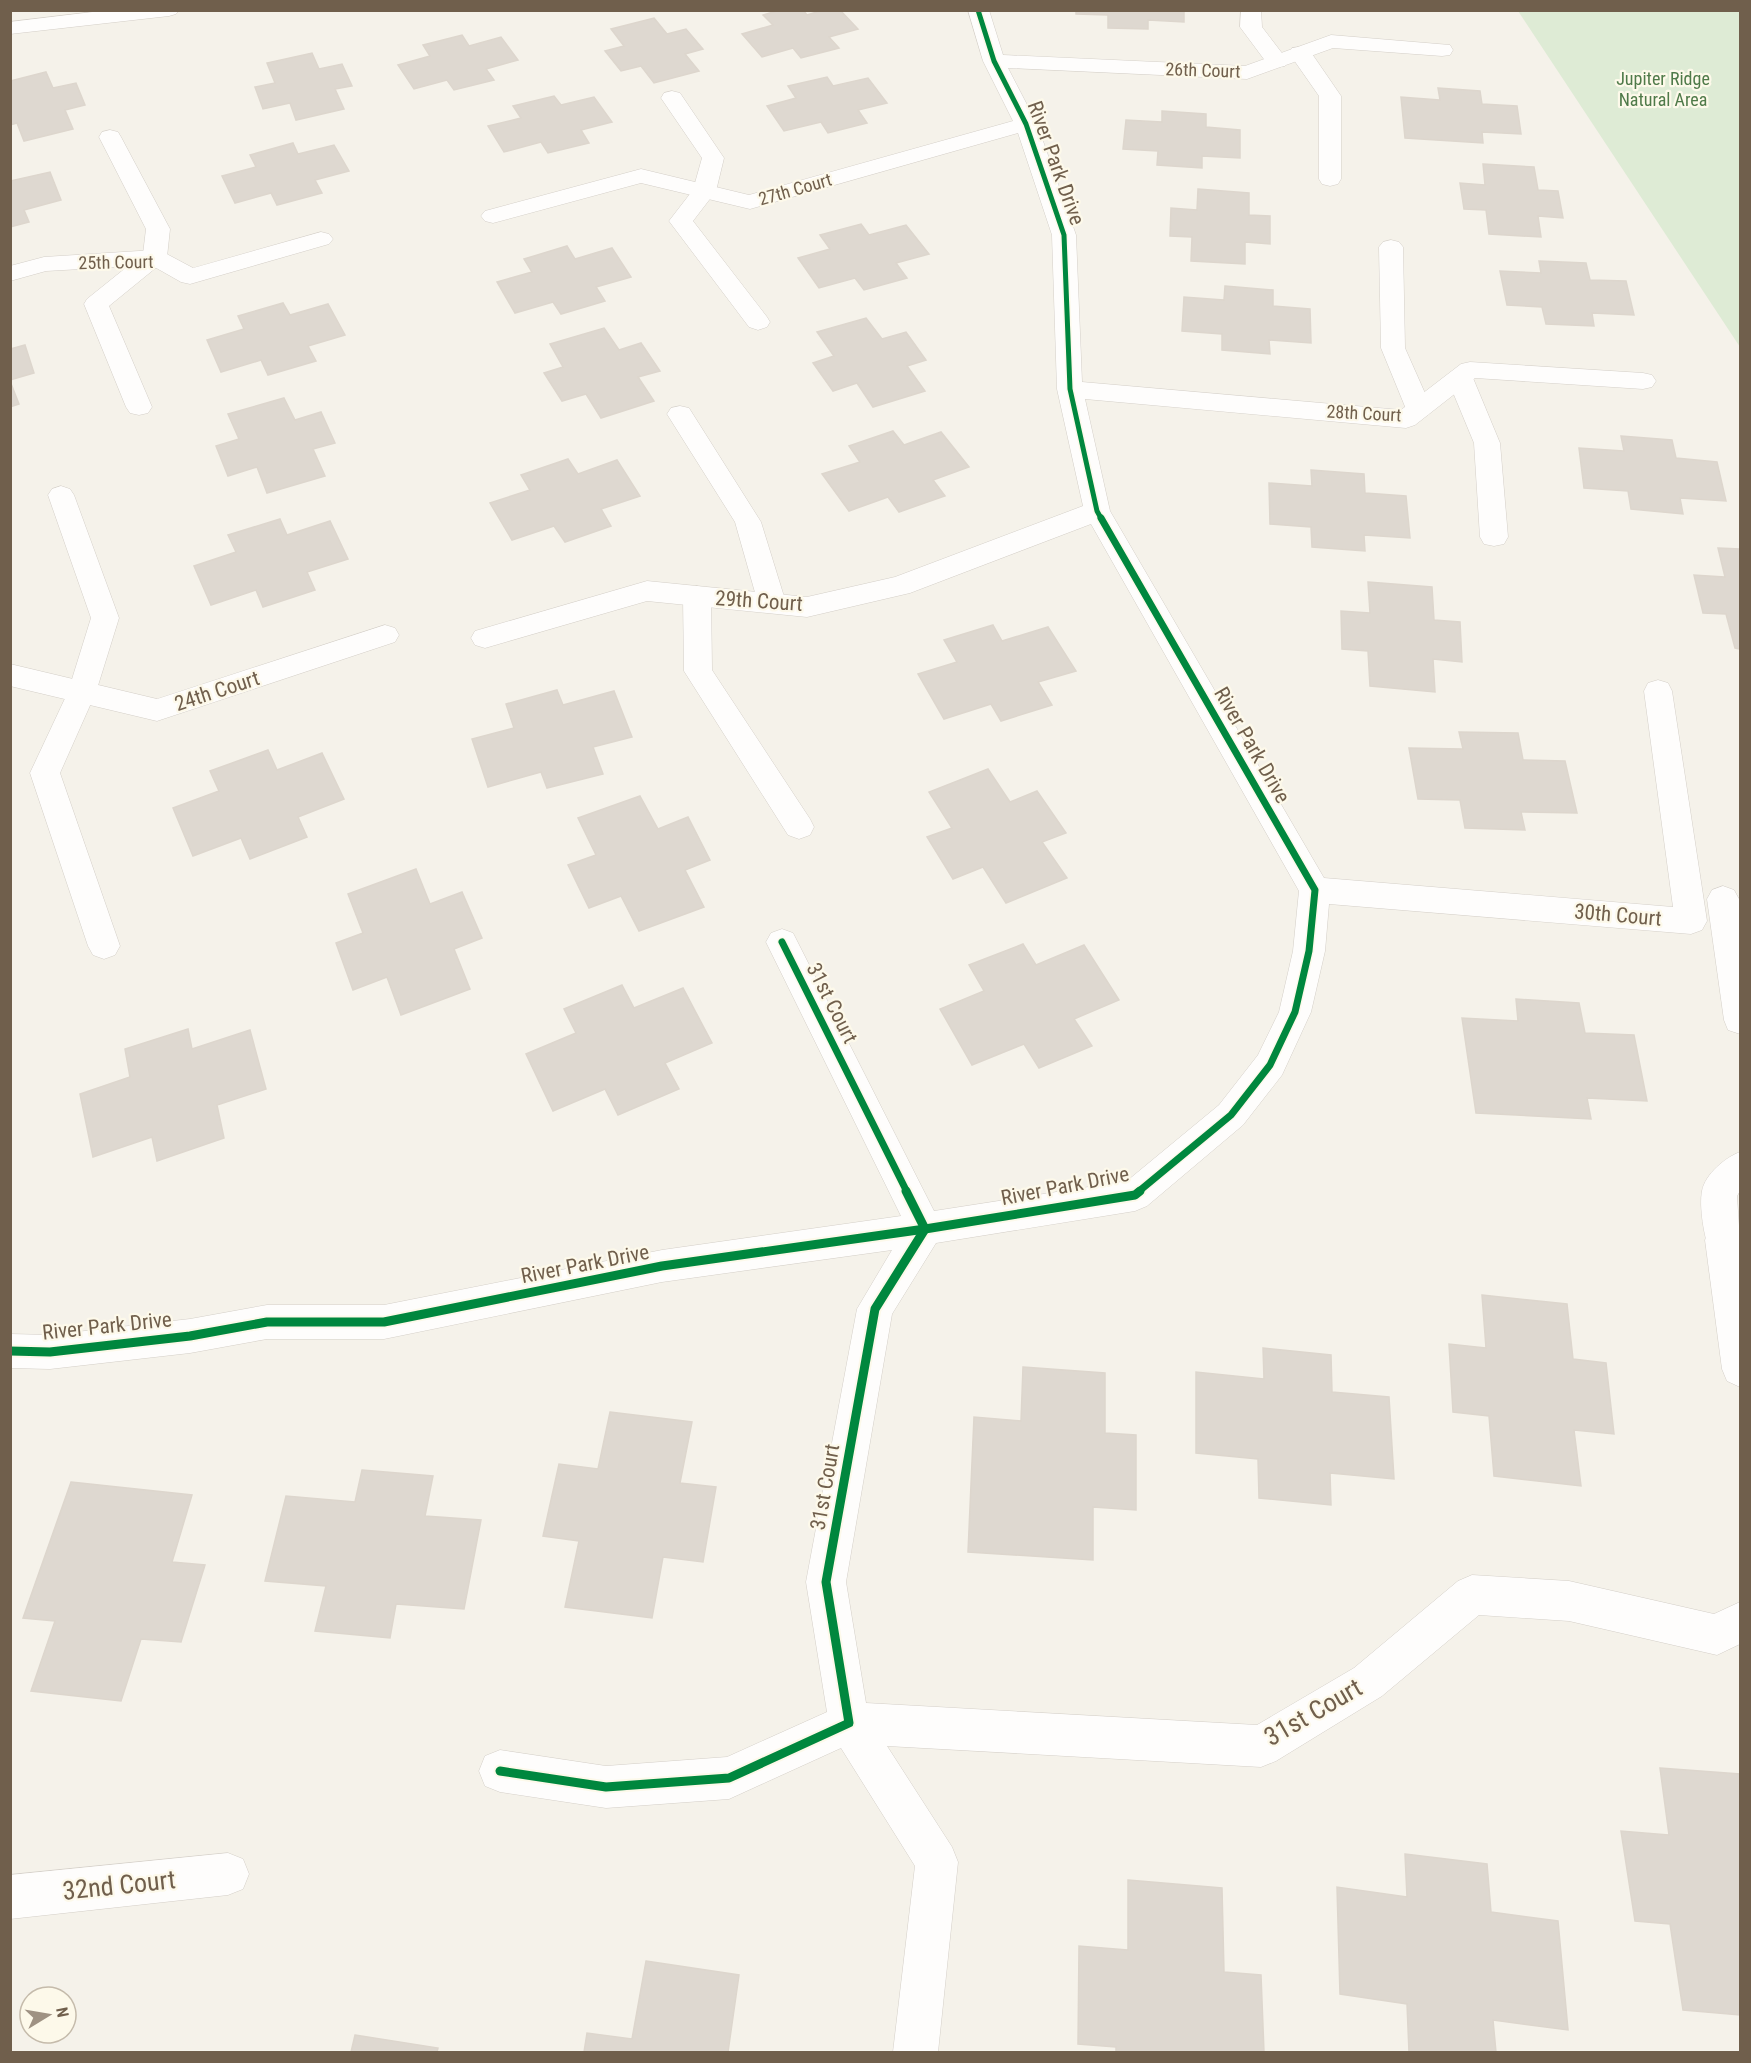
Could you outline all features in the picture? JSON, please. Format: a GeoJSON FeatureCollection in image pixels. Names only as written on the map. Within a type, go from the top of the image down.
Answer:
{"type":"FeatureCollection","features":[{"type":"Feature","properties":{"kind":"street"},"geometry":{"type":"LineString","coordinates":[[10,28],[169,10]]}},
{"type":"Feature","properties":{"kind":"street","name":"River Park Drive"},"geometry":{"type":"LineString","coordinates":[[10,1351],[50,1352],[190,1336],[267,1322],[384,1322],[663,1266],[925,1229],[1135,1195],[1231,1115],[1270,1065],[1295,1012],[1309,951],[1315,890],[1097,511],[1070,388],[1064,235],[1026,124],[994,61],[978,10]]}},
{"type":"Feature","properties":{"kind":"street"},"geometry":{"type":"LineString","coordinates":[[1251,10],[1251,27],[1277,61]]}},
{"type":"Feature","properties":{"kind":"street","name":"26th Court"},"geometry":{"type":"LineString","coordinates":[[994,61],[1247,73],[1331,41],[1442,50]]}},
{"type":"Feature","properties":{"kind":"street"},"geometry":{"type":"LineString","coordinates":[[1300,53],[1330,96],[1330,179]]}},
{"type":"Feature","properties":{"kind":"street"},"geometry":{"type":"LineString","coordinates":[[672,98],[713,158],[704,191],[681,221],[758,322]]}},
{"type":"Feature","properties":{"kind":"street","name":"27th Court"},"geometry":{"type":"LineString","coordinates":[[493,216],[641,176],[750,202],[1026,124]]}},
{"type":"Feature","properties":{"kind":"street"},"geometry":{"type":"LineString","coordinates":[[110,137],[158,229],[155,257],[96,304],[139,407]]}},
{"type":"Feature","properties":{"kind":"street","name":"25th Court"},"geometry":{"type":"LineString","coordinates":[[10,274],[45,264],[155,257],[190,277],[321,239]]}},
{"type":"Feature","properties":{"kind":"street"},"geometry":{"type":"LineString","coordinates":[[1391,247],[1393,348],[1419,409]]}},
{"type":"Feature","properties":{"kind":"street","name":"28th Court"},"geometry":{"type":"LineString","coordinates":[[1070,388],[1406,419],[1470,370],[1643,381]]}},
{"type":"Feature","properties":{"kind":"street"},"geometry":{"type":"LineString","coordinates":[[1460,378],[1487,443],[1494,537]]}},
{"type":"Feature","properties":{"kind":"street"},"geometry":{"type":"LineString","coordinates":[[680,414],[748,522],[772,603]]}},
{"type":"Feature","properties":{"kind":"street"},"geometry":{"type":"LineString","coordinates":[[61,495],[105,618],[82,692],[45,773],[104,946]]}},
{"type":"Feature","properties":{"kind":"street","name":"29th Court"},"geometry":{"type":"LineString","coordinates":[[485,638],[646,591],[807,607],[900,586],[1097,511]]}},
{"type":"Feature","properties":{"kind":"street"},"geometry":{"type":"LineString","coordinates":[[697,596],[698,671],[799,827]]}},
{"type":"Feature","properties":{"kind":"street","name":"24th Court"},"geometry":{"type":"LineString","coordinates":[[10,675],[157,710],[385,635]]}},
{"type":"Feature","properties":{"kind":"street","name":"30th Court"},"geometry":{"type":"LineString","coordinates":[[1315,890],[1690,921],[1658,691]]}},
{"type":"Feature","properties":{"kind":"street"},"geometry":{"type":"LineString","coordinates":[[1690,921],[1732,893]]}},
{"type":"Feature","properties":{"kind":"street"},"geometry":{"type":"LineString","coordinates":[[1732,893],[1740,1020]]}},
{"type":"Feature","properties":{"kind":"street","name":"31st Court"},"geometry":{"type":"LineString","coordinates":[[782,942],[925,1229],[875,1309],[826,1582],[849,1723],[937,1862],[915,2052]]}},
{"type":"Feature","properties":{"kind":"street"},"geometry":{"type":"LineString","coordinates":[[1740,1167],[1719,1191],[1740,1369]]}},
{"type":"Feature","properties":{"kind":"street","name":"31st Court"},"geometry":{"type":"LineString","coordinates":[[500,1771],[606,1787],[729,1778],[849,1723],[1261,1746],[1368,1682],[1472,1595],[1569,1600],[1717,1635],[1740,1622]]}},
{"type":"Feature","properties":{"kind":"street","name":"32nd Court"},"geometry":{"type":"LineString","coordinates":[[10,1897],[228,1874]]}},
{"type":"Feature","properties":{"kind":"green space","name":"Jupiter Ridge Natural Area"},"geometry":{"type":"Polygon","coordinates":[[[1518,11],[1740,11],[1740,347],[1518,11]]]}},
{"type":"Feature","properties":{"kind":"building"},"geometry":{"type":"Polygon","coordinates":[[[780,10],[803,10],[807,15],[823,10],[840,10],[858,29],[829,37],[839,48],[801,58],[793,48],[762,57],[742,34],[773,25],[763,15],[780,10]]]}},
{"type":"Feature","properties":{"kind":"building"},"geometry":{"type":"Polygon","coordinates":[[[1076,10],[1184,10],[1184,22],[1148,20],[1148,29],[1108,28],[1108,15],[1076,14],[1076,10]]]}},
{"type":"Feature","properties":{"kind":"building"},"geometry":{"type":"Polygon","coordinates":[[[654,18],[667,34],[686,29],[703,49],[685,54],[699,71],[654,83],[641,66],[621,71],[605,51],[624,46],[611,29],[654,18]]]}},
{"type":"Feature","properties":{"kind":"building"},"geometry":{"type":"Polygon","coordinates":[[[462,35],[469,46],[501,37],[518,60],[486,69],[494,80],[454,90],[447,80],[414,89],[398,65],[430,56],[423,45],[462,35]]]}},
{"type":"Feature","properties":{"kind":"building"},"geometry":{"type":"Polygon","coordinates":[[[312,53],[319,69],[342,64],[352,86],[335,89],[344,109],[296,120],[290,103],[263,109],[255,87],[275,83],[267,63],[312,53]]]}},
{"type":"Feature","properties":{"kind":"building"},"geometry":{"type":"Polygon","coordinates":[[[46,72],[53,88],[76,83],[85,105],[65,110],[73,129],[24,141],[17,123],[10,125],[10,81],[46,72]]]}},
{"type":"Feature","properties":{"kind":"building"},"geometry":{"type":"Polygon","coordinates":[[[827,77],[833,86],[868,78],[887,103],[858,110],[867,123],[828,133],[821,122],[784,131],[767,106],[796,98],[788,86],[827,77]]]}},
{"type":"Feature","properties":{"kind":"building"},"geometry":{"type":"Polygon","coordinates":[[[1438,88],[1480,91],[1482,104],[1517,106],[1521,134],[1482,132],[1483,143],[1405,138],[1401,97],[1440,100],[1438,88]]]}},
{"type":"Feature","properties":{"kind":"building"},"geometry":{"type":"Polygon","coordinates":[[[554,96],[561,105],[594,97],[612,122],[581,130],[589,143],[548,153],[541,142],[504,152],[488,126],[521,118],[513,106],[554,96]]]}},
{"type":"Feature","properties":{"kind":"building"},"geometry":{"type":"Polygon","coordinates":[[[1162,111],[1206,114],[1206,127],[1240,130],[1240,158],[1202,156],[1202,168],[1157,165],[1158,151],[1123,149],[1126,120],[1162,122],[1162,111]]]}},
{"type":"Feature","properties":{"kind":"building"},"geometry":{"type":"Polygon","coordinates":[[[293,143],[298,154],[334,145],[349,171],[315,180],[322,193],[277,205],[271,193],[235,203],[222,176],[256,167],[250,155],[293,143]]]}},
{"type":"Feature","properties":{"kind":"building"},"geometry":{"type":"Polygon","coordinates":[[[1483,164],[1534,167],[1538,190],[1558,191],[1563,218],[1538,216],[1541,237],[1489,234],[1486,210],[1464,209],[1460,183],[1485,185],[1483,164]]]}},
{"type":"Feature","properties":{"kind":"building"},"geometry":{"type":"Polygon","coordinates":[[[50,172],[61,200],[24,210],[29,222],[10,227],[10,181],[50,172]]]}},
{"type":"Feature","properties":{"kind":"building"},"geometry":{"type":"Polygon","coordinates":[[[1198,189],[1249,193],[1249,215],[1270,216],[1270,244],[1245,242],[1245,264],[1191,261],[1192,237],[1170,236],[1171,208],[1197,210],[1198,189]]]}},
{"type":"Feature","properties":{"kind":"building"},"geometry":{"type":"Polygon","coordinates":[[[861,224],[869,235],[906,225],[929,254],[896,263],[907,278],[864,290],[855,278],[819,288],[798,258],[830,249],[820,235],[861,224]]]}},
{"type":"Feature","properties":{"kind":"building"},"geometry":{"type":"Polygon","coordinates":[[[567,246],[575,259],[612,248],[631,277],[596,287],[605,301],[561,314],[553,302],[515,313],[497,282],[532,272],[524,259],[567,246]]]}},
{"type":"Feature","properties":{"kind":"building"},"geometry":{"type":"Polygon","coordinates":[[[1539,261],[1586,263],[1590,280],[1626,281],[1634,315],[1592,313],[1594,326],[1546,324],[1542,307],[1507,305],[1500,271],[1541,273],[1539,261]]]}},
{"type":"Feature","properties":{"kind":"building"},"geometry":{"type":"Polygon","coordinates":[[[1225,286],[1273,290],[1273,306],[1310,309],[1311,343],[1269,340],[1270,354],[1222,350],[1222,334],[1182,331],[1184,297],[1224,300],[1225,286]]]}},
{"type":"Feature","properties":{"kind":"building"},"geometry":{"type":"Polygon","coordinates":[[[283,303],[290,315],[328,304],[345,335],[308,346],[316,361],[268,375],[261,360],[221,372],[207,340],[244,329],[238,316],[283,303]]]}},
{"type":"Feature","properties":{"kind":"building"},"geometry":{"type":"Polygon","coordinates":[[[866,318],[882,339],[906,332],[926,360],[907,366],[925,391],[873,407],[857,383],[833,391],[813,363],[834,356],[817,332],[866,318]]]}},
{"type":"Feature","properties":{"kind":"building"},"geometry":{"type":"Polygon","coordinates":[[[604,328],[619,350],[641,343],[660,371],[638,377],[654,401],[601,418],[586,394],[562,401],[544,373],[563,367],[550,344],[604,328]]]}},
{"type":"Feature","properties":{"kind":"building"},"geometry":{"type":"Polygon","coordinates":[[[25,345],[34,373],[10,380],[10,349],[25,345]]]}},
{"type":"Feature","properties":{"kind":"building"},"geometry":{"type":"Polygon","coordinates":[[[10,381],[19,404],[10,407],[10,381]]]}},
{"type":"Feature","properties":{"kind":"building"},"geometry":{"type":"Polygon","coordinates":[[[284,398],[295,420],[321,412],[335,443],[313,449],[325,476],[267,493],[257,467],[228,476],[216,446],[239,439],[228,414],[284,398]]]}},
{"type":"Feature","properties":{"kind":"building"},"geometry":{"type":"Polygon","coordinates":[[[893,431],[904,445],[941,432],[969,467],[933,480],[945,496],[899,512],[888,497],[849,511],[822,474],[860,462],[849,446],[893,431]]]}},
{"type":"Feature","properties":{"kind":"building"},"geometry":{"type":"Polygon","coordinates":[[[1621,436],[1672,440],[1676,458],[1717,462],[1726,501],[1680,498],[1683,514],[1631,509],[1628,491],[1584,488],[1579,448],[1624,451],[1621,436]]]}},
{"type":"Feature","properties":{"kind":"building"},"geometry":{"type":"Polygon","coordinates":[[[568,459],[578,474],[617,460],[640,496],[601,509],[611,526],[565,542],[554,526],[512,540],[490,503],[530,490],[521,475],[568,459]]]}},
{"type":"Feature","properties":{"kind":"building"},"geometry":{"type":"Polygon","coordinates":[[[1311,470],[1364,474],[1365,493],[1406,496],[1410,538],[1364,535],[1365,551],[1312,547],[1311,527],[1270,524],[1269,483],[1312,486],[1311,470]]]}},
{"type":"Feature","properties":{"kind":"building"},"geometry":{"type":"Polygon","coordinates":[[[280,519],[287,535],[330,521],[348,559],[307,572],[315,590],[263,607],[256,590],[211,605],[194,566],[236,552],[228,535],[280,519]]]}},
{"type":"Feature","properties":{"kind":"building"},"geometry":{"type":"Polygon","coordinates":[[[1718,548],[1740,549],[1740,649],[1735,648],[1726,614],[1703,613],[1694,575],[1725,577],[1718,548]]]}},
{"type":"Feature","properties":{"kind":"building"},"geometry":{"type":"Polygon","coordinates":[[[1368,582],[1432,587],[1434,620],[1460,622],[1462,662],[1433,659],[1435,692],[1370,686],[1368,651],[1342,649],[1341,611],[1370,613],[1368,582]]]}},
{"type":"Feature","properties":{"kind":"building"},"geometry":{"type":"Polygon","coordinates":[[[993,625],[1002,641],[1048,627],[1076,671],[1038,682],[1052,705],[1001,721],[991,704],[944,719],[918,674],[957,662],[944,640],[993,625]]]}},
{"type":"Feature","properties":{"kind":"building"},"geometry":{"type":"Polygon","coordinates":[[[557,690],[563,705],[614,691],[632,737],[593,747],[603,774],[547,788],[541,772],[488,787],[472,739],[514,728],[506,704],[557,690]]]}},
{"type":"Feature","properties":{"kind":"building"},"geometry":{"type":"Polygon","coordinates":[[[1459,732],[1518,733],[1523,760],[1565,761],[1577,813],[1521,812],[1525,830],[1465,828],[1460,800],[1418,799],[1409,748],[1463,749],[1459,732]]]}},
{"type":"Feature","properties":{"kind":"building"},"geometry":{"type":"Polygon","coordinates":[[[268,750],[277,770],[322,753],[344,799],[298,817],[307,837],[250,859],[241,838],[193,856],[173,808],[219,791],[210,771],[268,750]]]}},
{"type":"Feature","properties":{"kind":"building"},"geometry":{"type":"Polygon","coordinates":[[[988,769],[1010,802],[1037,791],[1066,833],[1042,842],[1067,878],[1006,903],[983,867],[953,879],[927,837],[952,828],[929,792],[988,769]]]}},
{"type":"Feature","properties":{"kind":"building"},"geometry":{"type":"Polygon","coordinates":[[[640,796],[658,829],[688,817],[710,860],[685,870],[704,907],[639,931],[621,896],[589,908],[568,865],[596,855],[578,818],[640,796]]]}},
{"type":"Feature","properties":{"kind":"building"},"geometry":{"type":"Polygon","coordinates":[[[416,869],[430,904],[462,892],[482,938],[454,949],[470,989],[401,1015],[387,977],[353,990],[336,943],[363,933],[348,894],[416,869]]]}},
{"type":"Feature","properties":{"kind":"building"},"geometry":{"type":"Polygon","coordinates":[[[1023,944],[1036,965],[1084,945],[1119,1000],[1074,1019],[1092,1046],[1039,1068],[1024,1044],[972,1065],[940,1009],[984,991],[969,965],[1023,944]]]}},
{"type":"Feature","properties":{"kind":"building"},"geometry":{"type":"Polygon","coordinates":[[[622,985],[634,1008],[683,988],[712,1043],[665,1063],[679,1089],[618,1115],[605,1089],[553,1111],[526,1054],[576,1033],[564,1009],[622,985]]]}},
{"type":"Feature","properties":{"kind":"building"},"geometry":{"type":"Polygon","coordinates":[[[1516,999],[1579,1003],[1585,1033],[1634,1035],[1647,1101],[1587,1098],[1591,1119],[1476,1113],[1462,1018],[1518,1021],[1516,999]]]}},
{"type":"Feature","properties":{"kind":"building"},"geometry":{"type":"Polygon","coordinates":[[[188,1029],[192,1049],[250,1030],[266,1089],[217,1105],[224,1138],[157,1161],[152,1137],[93,1157],[80,1094],[130,1077],[125,1049],[188,1029]]]}},
{"type":"Feature","properties":{"kind":"building"},"geometry":{"type":"Polygon","coordinates":[[[1482,1295],[1567,1304],[1573,1359],[1606,1363],[1614,1434],[1574,1430],[1581,1486],[1494,1476],[1489,1416],[1453,1412],[1449,1344],[1486,1348],[1482,1295]]]}},
{"type":"Feature","properties":{"kind":"building"},"geometry":{"type":"Polygon","coordinates":[[[1263,1348],[1331,1355],[1332,1392],[1389,1397],[1394,1479],[1330,1473],[1331,1505],[1259,1498],[1258,1459],[1196,1453],[1196,1372],[1264,1379],[1263,1348]]]}},
{"type":"Feature","properties":{"kind":"building"},"geometry":{"type":"Polygon","coordinates":[[[1023,1367],[1105,1373],[1105,1433],[1136,1435],[1136,1510],[1093,1507],[1093,1560],[968,1552],[974,1417],[1021,1421],[1023,1367]]]}},
{"type":"Feature","properties":{"kind":"building"},"geometry":{"type":"Polygon","coordinates":[[[610,1412],[692,1422],[680,1483],[716,1487],[703,1562],[663,1557],[652,1618],[565,1607],[579,1541],[543,1536],[559,1464],[598,1469],[610,1412]]]}},
{"type":"Feature","properties":{"kind":"building"},"geometry":{"type":"Polygon","coordinates":[[[362,1470],[433,1476],[425,1516],[481,1520],[464,1609],[396,1604],[390,1638],[315,1631],[326,1586],[265,1581],[286,1496],[355,1502],[362,1470]]]}},
{"type":"Feature","properties":{"kind":"building"},"geometry":{"type":"Polygon","coordinates":[[[71,1482],[192,1495],[172,1562],[205,1565],[181,1642],[141,1639],[121,1701],[31,1691],[55,1621],[23,1618],[71,1482]]]}},
{"type":"Feature","properties":{"kind":"building"},"geometry":{"type":"Polygon","coordinates":[[[1660,1768],[1740,1774],[1740,2015],[1683,2010],[1670,1924],[1635,1921],[1621,1831],[1669,1835],[1660,1768]]]}},
{"type":"Feature","properties":{"kind":"building"},"geometry":{"type":"Polygon","coordinates":[[[1405,1854],[1487,1864],[1491,1912],[1558,1921],[1568,2030],[1493,2020],[1496,2052],[1409,2052],[1407,2004],[1340,1994],[1337,1887],[1407,1897],[1405,1854]]]}},
{"type":"Feature","properties":{"kind":"building"},"geometry":{"type":"Polygon","coordinates":[[[1128,1880],[1222,1888],[1224,1972],[1261,1975],[1264,2052],[1116,2052],[1116,2047],[1078,2044],[1079,1946],[1128,1950],[1128,1880]]]}},
{"type":"Feature","properties":{"kind":"building"},"geometry":{"type":"Polygon","coordinates":[[[646,1961],[739,1975],[728,2052],[584,2052],[587,2033],[632,2039],[646,1961]]]}},
{"type":"Feature","properties":{"kind":"building"},"geometry":{"type":"Polygon","coordinates":[[[355,2035],[438,2048],[437,2052],[351,2052],[355,2035]]]}},
{"type":"Feature","properties":{"kind":"cycle path"},"geometry":{"type":"LineString","coordinates":[[10,1351],[50,1352],[190,1336],[267,1322],[384,1322],[662,1266],[925,1229],[1135,1195],[1231,1115],[1270,1065],[1295,1012],[1309,951],[1315,890],[1097,511],[1070,389],[1064,235],[1026,124],[994,61],[978,10]]}},
{"type":"Feature","properties":{"kind":"cycle path"},"geometry":{"type":"LineString","coordinates":[[500,1771],[606,1787],[729,1778],[849,1723],[826,1582],[875,1309],[925,1229],[782,942]]}}]}
